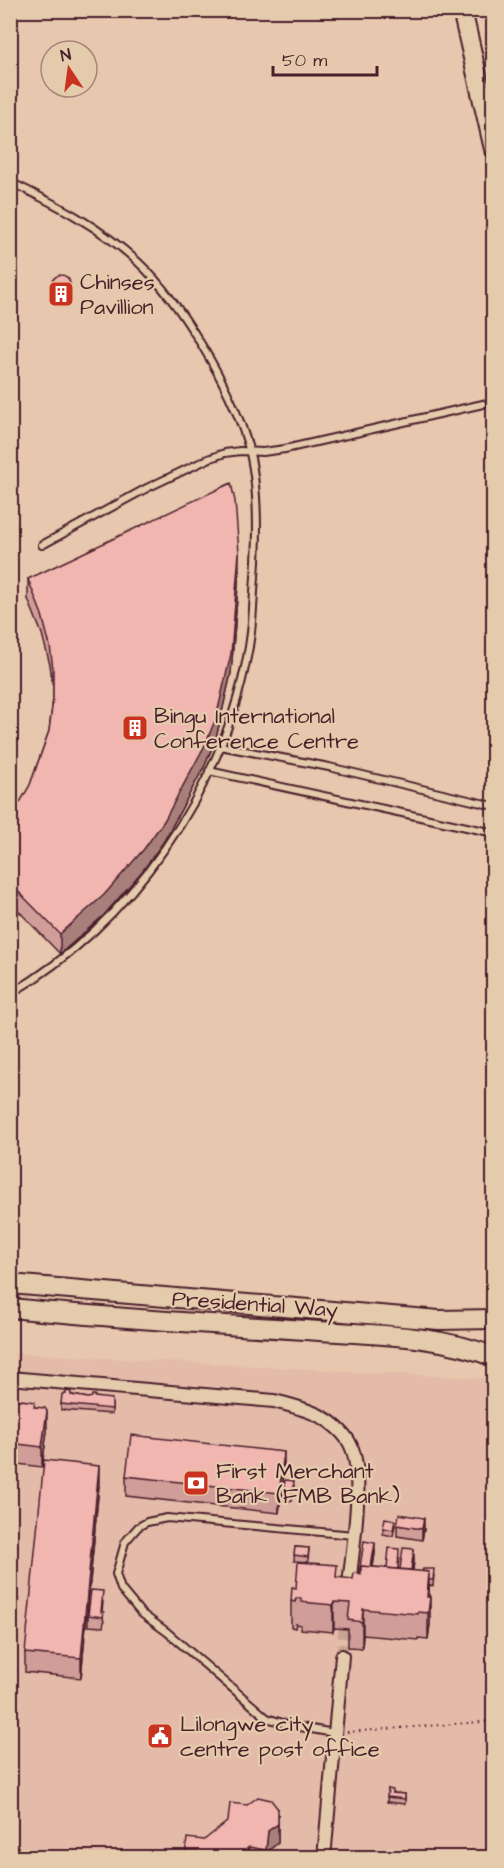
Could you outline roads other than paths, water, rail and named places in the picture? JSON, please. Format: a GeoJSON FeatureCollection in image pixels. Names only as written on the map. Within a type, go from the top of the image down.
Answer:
{"type":"FeatureCollection","features":[{"type":"Feature","properties":{"kind":"main road"},"geometry":{"type":"LineString","coordinates":[[462,10],[494,149]]}},
{"type":"Feature","properties":{"kind":"main road","name":"Presidential Way"},"geometry":{"type":"LineString","coordinates":[[10,1284],[440,1320],[494,1319]]}},
{"type":"Feature","properties":{"kind":"main road","name":"Presidential Way"},"geometry":{"type":"LineString","coordinates":[[10,1308],[393,1336],[462,1346],[494,1357]]}},
{"type":"Feature","properties":{"kind":"street"},"geometry":{"type":"LineString","coordinates":[[10,1378],[273,1401],[304,1409],[323,1417],[350,1443],[357,1466],[358,1489],[347,1601]]}},
{"type":"Feature","properties":{"kind":"street"},"geometry":{"type":"LineString","coordinates":[[324,1857],[342,1656]]}},
{"type":"Feature","properties":{"kind":"lane"},"geometry":{"type":"LineString","coordinates":[[10,994],[78,946],[115,910],[152,866],[185,816],[220,746],[242,680],[252,623],[256,534],[254,490],[249,452],[243,429],[218,373],[201,344],[158,283],[138,263],[89,224],[57,204],[11,183]]}},
{"type":"Feature","properties":{"kind":"lane"},"geometry":{"type":"LineString","coordinates":[[42,545],[147,488],[225,453],[274,451],[317,443],[483,404]]}},
{"type":"Feature","properties":{"kind":"lane"},"geometry":{"type":"LineString","coordinates":[[220,746],[329,768],[494,806]]}},
{"type":"Feature","properties":{"kind":"lane"},"geometry":{"type":"LineString","coordinates":[[209,771],[494,832]]}},
{"type":"Feature","properties":{"kind":"lane"},"geometry":{"type":"LineString","coordinates":[[334,1732],[289,1725],[267,1718],[167,1632],[141,1613],[121,1589],[116,1574],[125,1542],[138,1527],[147,1522],[167,1518],[354,1535]]}},
{"type":"Feature","properties":{"kind":"tunnel"},"geometry":{"type":"LineString","coordinates":[[342,1656],[346,1613]]}},
{"type":"Feature","properties":{"kind":"place","name":"Chinses Pavillion"},"geometry":{"type":"Point","coordinates":[61,294]}},
{"type":"Feature","properties":{"kind":"place","name":"Bingu International Conference Centre"},"geometry":{"type":"Point","coordinates":[135,728]}},
{"type":"Feature","properties":{"kind":"place","name":"First Merchant Bank (FMB Bank)"},"geometry":{"type":"Point","coordinates":[196,1483]}},
{"type":"Feature","properties":{"kind":"place","name":"Lilongwe city centre post office"},"geometry":{"type":"Point","coordinates":[160,1736]}}]}
